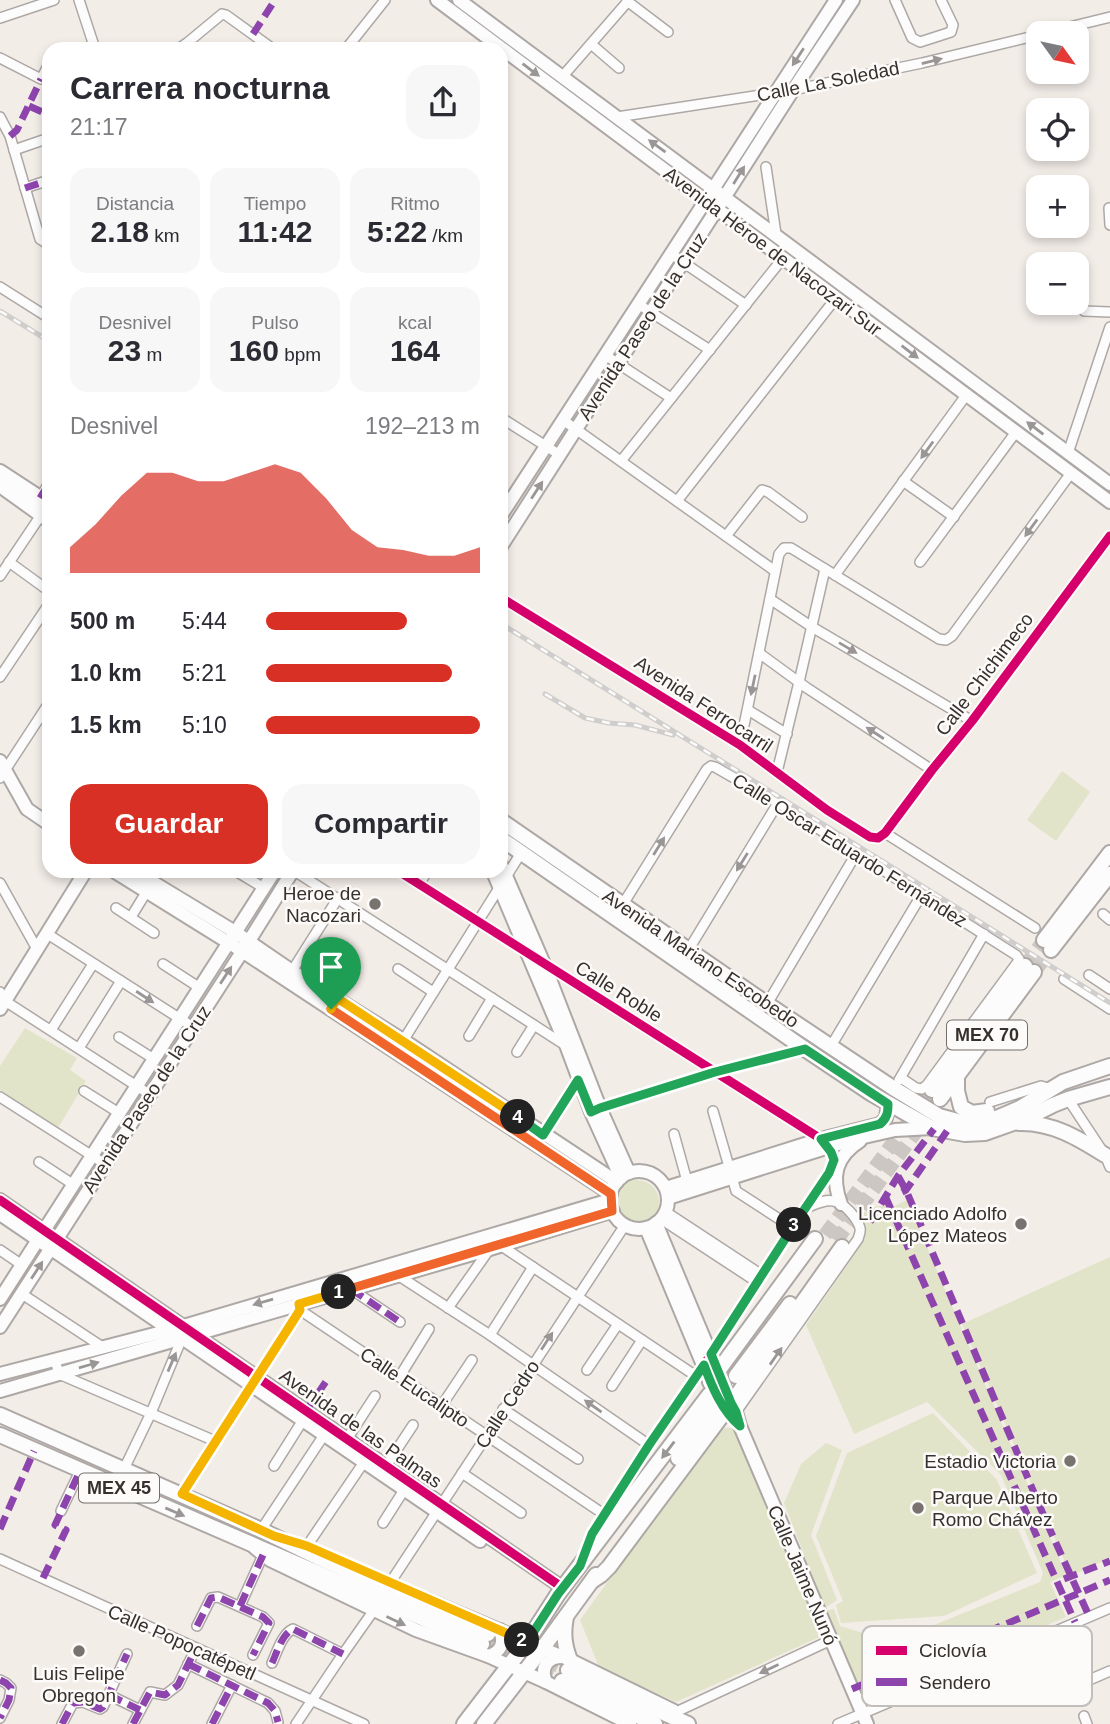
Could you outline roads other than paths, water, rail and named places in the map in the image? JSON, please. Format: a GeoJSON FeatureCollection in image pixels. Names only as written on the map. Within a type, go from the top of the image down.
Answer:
{"type":"FeatureCollection","features":[{"type":"Feature","properties":{"kind":"main road","name":"Avenida Héroe de Nacozari Sur"},"geometry":{"type":"LineString","coordinates":[[437,0],[493,42]]}},
{"type":"Feature","properties":{"kind":"main road","name":"Avenida Héroe de Nacozari Sur"},"geometry":{"type":"LineString","coordinates":[[459,0],[1110,484]]}},
{"type":"Feature","properties":{"kind":"main road","name":"Avenida Paseo de la Cruz"},"geometry":{"type":"LineString","coordinates":[[508,505],[836,0]]}},
{"type":"Feature","properties":{"kind":"main road","name":"Avenida Paseo de la Cruz"},"geometry":{"type":"LineString","coordinates":[[508,536],[853,0]]}},
{"type":"Feature","properties":{"kind":"main road","name":"Avenida Héroe de Nacozari Sur"},"geometry":{"type":"LineString","coordinates":[[508,53],[1110,502]]}},
{"type":"Feature","properties":{"kind":"main road"},"geometry":{"type":"LineString","coordinates":[[5,482],[42,507]]}},
{"type":"Feature","properties":{"kind":"main road"},"geometry":{"type":"LineString","coordinates":[[2,770],[27,809],[42,819]]}},
{"type":"Feature","properties":{"kind":"main road","name":"Avenida Mariano Escobedo"},"geometry":{"type":"LineString","coordinates":[[508,825],[831,1046],[935,1122]]}},
{"type":"Feature","properties":{"kind":"main road","name":"Avenida Mariano Escobedo"},"geometry":{"type":"LineString","coordinates":[[508,844],[805,1049],[892,1091]]}},
{"type":"Feature","properties":{"kind":"main road"},"geometry":{"type":"LineString","coordinates":[[1110,853],[1048,945],[1110,874]]}},
{"type":"Feature","properties":{"kind":"main road"},"geometry":{"type":"LineString","coordinates":[[2,1000],[81,878]]}},
{"type":"Feature","properties":{"kind":"main road","name":"Avenida Paseo de la Cruz"},"geometry":{"type":"LineString","coordinates":[[0,1299],[270,878]]}},
{"type":"Feature","properties":{"kind":"main road","name":"Avenida Paseo de la Cruz"},"geometry":{"type":"LineString","coordinates":[[0,1327],[290,878]]}},
{"type":"Feature","properties":{"kind":"main road"},"geometry":{"type":"LineString","coordinates":[[498,878],[544,964],[595,1110],[617,1189],[616,1217],[625,1225],[635,1228],[657,1220],[667,1193],[687,1181],[732,1173]]}},
{"type":"Feature","properties":{"kind":"main road"},"geometry":{"type":"LineString","coordinates":[[502,878],[527,953],[571,1045],[578,1080],[595,1110]]}},
{"type":"Feature","properties":{"kind":"main road"},"geometry":{"type":"LineString","coordinates":[[151,880],[232,937],[617,1189]]}},
{"type":"Feature","properties":{"kind":"main road"},"geometry":{"type":"LineString","coordinates":[[246,946],[292,971],[334,1004]]}},
{"type":"Feature","properties":{"kind":"main road","name":"MEX 70"},"geometry":{"type":"LineString","coordinates":[[1026,965],[957,1076],[936,1094],[1026,965]]}},
{"type":"Feature","properties":{"kind":"main road"},"geometry":{"type":"LineString","coordinates":[[667,1193],[880,1124],[887,1118],[892,1091],[745,998],[732,979]]}},
{"type":"Feature","properties":{"kind":"main road"},"geometry":{"type":"LineString","coordinates":[[824,1143],[935,1122],[979,1122],[999,1117],[1083,1074],[1110,1066]]}},
{"type":"Feature","properties":{"kind":"main road"},"geometry":{"type":"LineString","coordinates":[[1068,1099],[1076,1081],[1083,1074]]}},
{"type":"Feature","properties":{"kind":"main road"},"geometry":{"type":"LineString","coordinates":[[957,1076],[961,1107],[972,1113],[988,1111],[1027,1095],[1049,1090]]}},
{"type":"Feature","properties":{"kind":"main road"},"geometry":{"type":"LineString","coordinates":[[935,1122],[965,1134],[985,1133],[1014,1124],[1068,1099],[1110,1087]]}},
{"type":"Feature","properties":{"kind":"main road"},"geometry":{"type":"LineString","coordinates":[[506,1118],[543,1135],[617,1189]]}},
{"type":"Feature","properties":{"kind":"main road"},"geometry":{"type":"LineString","coordinates":[[1014,1124],[1028,1123],[1072,1135],[1107,1161]]}},
{"type":"Feature","properties":{"kind":"main road"},"geometry":{"type":"LineString","coordinates":[[841,1204],[836,1188],[839,1164],[848,1150],[873,1135]]}},
{"type":"Feature","properties":{"kind":"main road"},"geometry":{"type":"LineString","coordinates":[[0,1391],[182,1332],[392,1270],[495,1243],[617,1189],[638,1171],[654,1175],[661,1181],[667,1193]]}},
{"type":"Feature","properties":{"kind":"main road","name":"Avenida de las Palmas"},"geometry":{"type":"LineString","coordinates":[[0,1200],[41,1235],[254,1382],[303,1420],[404,1490],[439,1508]]}},
{"type":"Feature","properties":{"kind":"main road","name":"Avenida de las Palmas"},"geometry":{"type":"LineString","coordinates":[[0,1214],[41,1235]]}},
{"type":"Feature","properties":{"kind":"main road","name":"Calle Jaime Nunó"},"geometry":{"type":"LineString","coordinates":[[657,1220],[704,1365],[726,1397],[864,1718]]}},
{"type":"Feature","properties":{"kind":"main road"},"geometry":{"type":"LineString","coordinates":[[726,1397],[830,1241]]}},
{"type":"Feature","properties":{"kind":"main road"},"geometry":{"type":"LineString","coordinates":[[484,1724],[592,1581],[610,1567],[830,1241]]}},
{"type":"Feature","properties":{"kind":"main road"},"geometry":{"type":"LineString","coordinates":[[464,1724],[527,1642],[580,1566],[726,1397],[830,1241]]}},
{"type":"Feature","properties":{"kind":"main road"},"geometry":{"type":"LineString","coordinates":[[0,1374],[104,1348],[300,1307],[351,1289],[392,1270]]}},
{"type":"Feature","properties":{"kind":"main road","name":"Avenida de las Palmas"},"geometry":{"type":"LineString","coordinates":[[254,1382],[347,1439],[439,1508],[561,1591]]}},
{"type":"Feature","properties":{"kind":"main road","name":"MEX 45"},"geometry":{"type":"LineString","coordinates":[[0,1415],[268,1533],[490,1641]]}},
{"type":"Feature","properties":{"kind":"main road","name":"MEX 45"},"geometry":{"type":"LineString","coordinates":[[0,1435],[250,1543],[490,1641]]}},
{"type":"Feature","properties":{"kind":"main road"},"geometry":{"type":"LineString","coordinates":[[268,1533],[307,1546],[390,1583],[490,1641],[509,1665],[630,1724]]}},
{"type":"Feature","properties":{"kind":"main road"},"geometry":{"type":"LineString","coordinates":[[250,1543],[270,1560],[416,1630],[490,1641],[527,1642],[542,1649],[656,1724]]}},
{"type":"Feature","properties":{"kind":"main road"},"geometry":{"type":"LineString","coordinates":[[566,1616],[566,1667]]}},
{"type":"Feature","properties":{"kind":"main road"},"geometry":{"type":"LineString","coordinates":[[546,1682],[543,1670],[546,1664],[556,1657],[566,1667],[690,1724]]}},
{"type":"Feature","properties":{"kind":"main road"},"geometry":{"type":"LineString","coordinates":[[566,1667],[676,1712],[690,1724]]}},
{"type":"Feature","properties":{"kind":"street"},"geometry":{"type":"LineString","coordinates":[[0,19],[54,0]]}},
{"type":"Feature","properties":{"kind":"street"},"geometry":{"type":"LineString","coordinates":[[79,0],[93,42]]}},
{"type":"Feature","properties":{"kind":"street"},"geometry":{"type":"LineString","coordinates":[[352,42],[377,4],[385,0]]}},
{"type":"Feature","properties":{"kind":"street"},"geometry":{"type":"LineString","coordinates":[[895,0],[912,38],[920,42],[953,29],[941,0]]}},
{"type":"Feature","properties":{"kind":"street"},"geometry":{"type":"LineString","coordinates":[[562,77],[628,1],[668,32]]}},
{"type":"Feature","properties":{"kind":"street"},"geometry":{"type":"LineString","coordinates":[[188,42],[222,14],[264,42]]}},
{"type":"Feature","properties":{"kind":"street"},"geometry":{"type":"LineString","coordinates":[[1089,22],[1110,17]]}},
{"type":"Feature","properties":{"kind":"street","name":"Calle La Soledad"},"geometry":{"type":"LineString","coordinates":[[617,117],[793,90],[1026,38]]}},
{"type":"Feature","properties":{"kind":"street"},"geometry":{"type":"LineString","coordinates":[[591,44],[619,68]]}},
{"type":"Feature","properties":{"kind":"street"},"geometry":{"type":"LineString","coordinates":[[0,58],[41,79],[42,77]]}},
{"type":"Feature","properties":{"kind":"street"},"geometry":{"type":"LineString","coordinates":[[1,117],[42,240]]}},
{"type":"Feature","properties":{"kind":"street"},"geometry":{"type":"LineString","coordinates":[[14,150],[42,140]]}},
{"type":"Feature","properties":{"kind":"street"},"geometry":{"type":"LineString","coordinates":[[766,167],[776,234]]}},
{"type":"Feature","properties":{"kind":"street"},"geometry":{"type":"LineString","coordinates":[[25,188],[42,182]]}},
{"type":"Feature","properties":{"kind":"street"},"geometry":{"type":"LineString","coordinates":[[1109,208],[1110,225]]}},
{"type":"Feature","properties":{"kind":"street"},"geometry":{"type":"LineString","coordinates":[[671,254],[746,305]]}},
{"type":"Feature","properties":{"kind":"street"},"geometry":{"type":"LineString","coordinates":[[621,461],[783,258]]}},
{"type":"Feature","properties":{"kind":"street"},"geometry":{"type":"LineString","coordinates":[[0,287],[42,314]]}},
{"type":"Feature","properties":{"kind":"street"},"geometry":{"type":"LineString","coordinates":[[677,502],[836,298]]}},
{"type":"Feature","properties":{"kind":"street"},"geometry":{"type":"LineString","coordinates":[[638,304],[710,350]]}},
{"type":"Feature","properties":{"kind":"street"},"geometry":{"type":"LineString","coordinates":[[1089,310],[1110,312]]}},
{"type":"Feature","properties":{"kind":"street"},"geometry":{"type":"LineString","coordinates":[[1068,453],[1110,327]]}},
{"type":"Feature","properties":{"kind":"street"},"geometry":{"type":"LineString","coordinates":[[605,355],[671,398]]}},
{"type":"Feature","properties":{"kind":"street"},"geometry":{"type":"LineString","coordinates":[[835,575],[967,394]]}},
{"type":"Feature","properties":{"kind":"street"},"geometry":{"type":"LineString","coordinates":[[563,420],[775,571]]}},
{"type":"Feature","properties":{"kind":"street"},"geometry":{"type":"LineString","coordinates":[[508,422],[560,455]]}},
{"type":"Feature","properties":{"kind":"street"},"geometry":{"type":"LineString","coordinates":[[920,562],[1016,432]]}},
{"type":"Feature","properties":{"kind":"street"},"geometry":{"type":"LineString","coordinates":[[740,745],[775,571],[779,554],[784,548],[791,548],[939,639],[946,640],[952,636],[1071,473]]}},
{"type":"Feature","properties":{"kind":"street"},"geometry":{"type":"LineString","coordinates":[[904,481],[954,517]]}},
{"type":"Feature","properties":{"kind":"street"},"geometry":{"type":"LineString","coordinates":[[726,536],[762,490],[802,517]]}},
{"type":"Feature","properties":{"kind":"street"},"geometry":{"type":"LineString","coordinates":[[0,576],[42,513]]}},
{"type":"Feature","properties":{"kind":"street","name":"Calle Chichimeco"},"geometry":{"type":"LineString","coordinates":[[885,833],[972,722],[1110,536]]}},
{"type":"Feature","properties":{"kind":"street"},"geometry":{"type":"LineString","coordinates":[[9,562],[42,586]]}},
{"type":"Feature","properties":{"kind":"street"},"geometry":{"type":"LineString","coordinates":[[776,772],[825,569]]}},
{"type":"Feature","properties":{"kind":"street"},"geometry":{"type":"LineString","coordinates":[[770,598],[813,627],[972,722]]}},
{"type":"Feature","properties":{"kind":"street","name":"Avenida Ferrocarril"},"geometry":{"type":"LineString","coordinates":[[508,602],[740,745],[827,810],[870,837],[877,838],[885,833],[1035,928]]}},
{"type":"Feature","properties":{"kind":"street"},"geometry":{"type":"LineString","coordinates":[[0,677],[42,614]]}},
{"type":"Feature","properties":{"kind":"street"},"geometry":{"type":"LineString","coordinates":[[759,653],[932,770]]}},
{"type":"Feature","properties":{"kind":"street"},"geometry":{"type":"LineString","coordinates":[[748,710],[787,734]]}},
{"type":"Feature","properties":{"kind":"street"},"geometry":{"type":"LineString","coordinates":[[2,770],[42,713]]}},
{"type":"Feature","properties":{"kind":"street","name":"Calle Oscar Eduardo Fernández"},"geometry":{"type":"LineString","coordinates":[[624,904],[711,766],[778,803],[1016,954],[1026,965]]}},
{"type":"Feature","properties":{"kind":"street"},"geometry":{"type":"LineString","coordinates":[[689,949],[778,803]]}},
{"type":"Feature","properties":{"kind":"street"},"geometry":{"type":"LineString","coordinates":[[508,875],[521,853]]}},
{"type":"Feature","properties":{"kind":"street"},"geometry":{"type":"LineString","coordinates":[[767,1004],[856,854]]}},
{"type":"Feature","properties":{"kind":"street"},"geometry":{"type":"LineString","coordinates":[[247,878],[264,888]]}},
{"type":"Feature","properties":{"kind":"street"},"geometry":{"type":"LineString","coordinates":[[304,878],[534,1025],[571,1045]]}},
{"type":"Feature","properties":{"kind":"street","name":"Calle Roble"},"geometry":{"type":"LineString","coordinates":[[410,878],[824,1143]]}},
{"type":"Feature","properties":{"kind":"street"},"geometry":{"type":"LineString","coordinates":[[419,884],[423,878]]}},
{"type":"Feature","properties":{"kind":"street"},"geometry":{"type":"LineString","coordinates":[[399,1046],[506,878]]}},
{"type":"Feature","properties":{"kind":"street"},"geometry":{"type":"LineString","coordinates":[[131,917],[151,880]]}},
{"type":"Feature","properties":{"kind":"street"},"geometry":{"type":"LineString","coordinates":[[0,883],[37,949]]}},
{"type":"Feature","properties":{"kind":"street"},"geometry":{"type":"LineString","coordinates":[[831,1046],[922,894]]}},
{"type":"Feature","properties":{"kind":"street"},"geometry":{"type":"LineString","coordinates":[[292,971],[338,898]]}},
{"type":"Feature","properties":{"kind":"street"},"geometry":{"type":"LineString","coordinates":[[615,917],[624,904]]}},
{"type":"Feature","properties":{"kind":"street"},"geometry":{"type":"LineString","coordinates":[[117,908],[155,933]]}},
{"type":"Feature","properties":{"kind":"street"},"geometry":{"type":"LineString","coordinates":[[47,933],[193,1027]]}},
{"type":"Feature","properties":{"kind":"street"},"geometry":{"type":"LineString","coordinates":[[892,1091],[984,934]]}},
{"type":"Feature","properties":{"kind":"street"},"geometry":{"type":"LineString","coordinates":[[892,1091],[922,1088],[927,1085],[1017,963],[1026,965]]}},
{"type":"Feature","properties":{"kind":"street"},"geometry":{"type":"LineString","coordinates":[[51,1030],[93,964]]}},
{"type":"Feature","properties":{"kind":"street"},"geometry":{"type":"LineString","coordinates":[[163,964],[200,988]]}},
{"type":"Feature","properties":{"kind":"street"},"geometry":{"type":"LineString","coordinates":[[398,969],[433,992]]}},
{"type":"Feature","properties":{"kind":"street"},"geometry":{"type":"LineString","coordinates":[[1089,975],[1110,989]]}},
{"type":"Feature","properties":{"kind":"street"},"geometry":{"type":"LineString","coordinates":[[1064,979],[1110,1009]]}},
{"type":"Feature","properties":{"kind":"street"},"geometry":{"type":"LineString","coordinates":[[79,1048],[121,981]]}},
{"type":"Feature","properties":{"kind":"street"},"geometry":{"type":"LineString","coordinates":[[469,1035],[492,998]]}},
{"type":"Feature","properties":{"kind":"street"},"geometry":{"type":"LineString","coordinates":[[2,1000],[149,1094]]}},
{"type":"Feature","properties":{"kind":"street"},"geometry":{"type":"LineString","coordinates":[[517,1052],[534,1025]]}},
{"type":"Feature","properties":{"kind":"street"},"geometry":{"type":"LineString","coordinates":[[119,1037],[154,1059]]}},
{"type":"Feature","properties":{"kind":"street"},"geometry":{"type":"LineString","coordinates":[[595,1110],[715,1072],[805,1049]]}},
{"type":"Feature","properties":{"kind":"street"},"geometry":{"type":"LineString","coordinates":[[543,1135],[578,1080]]}},
{"type":"Feature","properties":{"kind":"street"},"geometry":{"type":"LineString","coordinates":[[990,1102],[1041,1086],[1049,1090]]}},
{"type":"Feature","properties":{"kind":"street"},"geometry":{"type":"LineString","coordinates":[[84,1091],[119,1113]]}},
{"type":"Feature","properties":{"kind":"street"},"geometry":{"type":"LineString","coordinates":[[1068,1099],[1107,1161]]}},
{"type":"Feature","properties":{"kind":"street"},"geometry":{"type":"LineString","coordinates":[[2,1102],[105,1164]]}},
{"type":"Feature","properties":{"kind":"street"},"geometry":{"type":"LineString","coordinates":[[713,1111],[736,1191],[793,1228]]}},
{"type":"Feature","properties":{"kind":"street"},"geometry":{"type":"LineString","coordinates":[[674,1134],[687,1181]]}},
{"type":"Feature","properties":{"kind":"street"},"geometry":{"type":"LineString","coordinates":[[580,1566],[592,1534],[604,1515],[829,1173],[834,1160],[824,1143]]}},
{"type":"Feature","properties":{"kind":"street"},"geometry":{"type":"LineString","coordinates":[[39,1163],[74,1185]]}},
{"type":"Feature","properties":{"kind":"street"},"geometry":{"type":"LineString","coordinates":[[726,1397],[858,1239],[860,1228],[855,1218],[841,1204],[827,1201],[805,1209]]}},
{"type":"Feature","properties":{"kind":"street"},"geometry":{"type":"LineString","coordinates":[[657,1220],[760,1279]]}},
{"type":"Feature","properties":{"kind":"street","name":"Calle Cedro"},"geometry":{"type":"LineString","coordinates":[[390,1583],[625,1225]]}},
{"type":"Feature","properties":{"kind":"street"},"geometry":{"type":"LineString","coordinates":[[448,1308],[495,1243],[642,1340],[704,1365]]}},
{"type":"Feature","properties":{"kind":"street"},"geometry":{"type":"LineString","coordinates":[[0,1250],[22,1265]]}},
{"type":"Feature","properties":{"kind":"street"},"geometry":{"type":"LineString","coordinates":[[490,1335],[533,1267]]}},
{"type":"Feature","properties":{"kind":"street"},"geometry":{"type":"LineString","coordinates":[[392,1270],[649,1445]]}},
{"type":"Feature","properties":{"kind":"street"},"geometry":{"type":"LineString","coordinates":[[351,1289],[400,1322]]}},
{"type":"Feature","properties":{"kind":"street"},"geometry":{"type":"LineString","coordinates":[[22,1294],[104,1348]]}},
{"type":"Feature","properties":{"kind":"street"},"geometry":{"type":"LineString","coordinates":[[182,1494],[300,1307]]}},
{"type":"Feature","properties":{"kind":"street","name":"Calle Eucalipto"},"geometry":{"type":"LineString","coordinates":[[300,1307],[604,1515]]}},
{"type":"Feature","properties":{"kind":"street"},"geometry":{"type":"LineString","coordinates":[[587,1370],[618,1324]]}},
{"type":"Feature","properties":{"kind":"street"},"geometry":{"type":"LineString","coordinates":[[400,1376],[429,1329]]}},
{"type":"Feature","properties":{"kind":"street"},"geometry":{"type":"LineString","coordinates":[[124,1469],[151,1413],[182,1332]]}},
{"type":"Feature","properties":{"kind":"street"},"geometry":{"type":"LineString","coordinates":[[612,1386],[642,1340]]}},
{"type":"Feature","properties":{"kind":"street"},"geometry":{"type":"LineString","coordinates":[[55,1360],[59,1374],[215,1441]]}},
{"type":"Feature","properties":{"kind":"street"},"geometry":{"type":"LineString","coordinates":[[442,1405],[472,1360]]}},
{"type":"Feature","properties":{"kind":"street"},"geometry":{"type":"LineString","coordinates":[[347,1439],[375,1396]]}},
{"type":"Feature","properties":{"kind":"street"},"geometry":{"type":"LineString","coordinates":[[503,1409],[578,1459]]}},
{"type":"Feature","properties":{"kind":"street"},"geometry":{"type":"LineString","coordinates":[[274,1466],[303,1420]]}},
{"type":"Feature","properties":{"kind":"street"},"geometry":{"type":"LineString","coordinates":[[386,1466],[413,1424]]}},
{"type":"Feature","properties":{"kind":"street"},"geometry":{"type":"LineString","coordinates":[[268,1533],[324,1434]]}},
{"type":"Feature","properties":{"kind":"street"},"geometry":{"type":"LineString","coordinates":[[307,1546],[364,1462]]}},
{"type":"Feature","properties":{"kind":"street"},"geometry":{"type":"LineString","coordinates":[[61,1511],[79,1471]]}},
{"type":"Feature","properties":{"kind":"street"},"geometry":{"type":"LineString","coordinates":[[462,1473],[521,1513]]}},
{"type":"Feature","properties":{"kind":"street"},"geometry":{"type":"LineString","coordinates":[[383,1523],[404,1490]]}},
{"type":"Feature","properties":{"kind":"street"},"geometry":{"type":"LineString","coordinates":[[240,1606],[263,1555]]}},
{"type":"Feature","properties":{"kind":"street","name":"Calle Popocatépetl"},"geometry":{"type":"LineString","coordinates":[[0,1559],[364,1724]]}},
{"type":"Feature","properties":{"kind":"street"},"geometry":{"type":"LineString","coordinates":[[197,1626],[211,1598],[218,1597],[263,1617],[269,1623],[253,1655]]}},
{"type":"Feature","properties":{"kind":"street"},"geometry":{"type":"LineString","coordinates":[[1070,1626],[1110,1608]]}},
{"type":"Feature","properties":{"kind":"street"},"geometry":{"type":"LineString","coordinates":[[296,1724],[374,1610]]}},
{"type":"Feature","properties":{"kind":"street"},"geometry":{"type":"LineString","coordinates":[[272,1663],[288,1631],[293,1629],[343,1654]]}},
{"type":"Feature","properties":{"kind":"street"},"geometry":{"type":"LineString","coordinates":[[676,1712],[831,1640]]}},
{"type":"Feature","properties":{"kind":"street"},"geometry":{"type":"LineString","coordinates":[[134,1724],[150,1692],[164,1695],[178,1685],[196,1648]]}},
{"type":"Feature","properties":{"kind":"street"},"geometry":{"type":"LineString","coordinates":[[62,1724],[73,1703],[83,1702],[100,1709],[103,1707],[127,1654]]}},
{"type":"Feature","properties":{"kind":"street"},"geometry":{"type":"LineString","coordinates":[[188,1664],[268,1703],[275,1711],[278,1721]]}},
{"type":"Feature","properties":{"kind":"street"},"geometry":{"type":"LineString","coordinates":[[1092,1679],[1110,1671]]}},
{"type":"Feature","properties":{"kind":"street"},"geometry":{"type":"LineString","coordinates":[[0,1680],[11,1688],[9,1700],[0,1718]]}},
{"type":"Feature","properties":{"kind":"street"},"geometry":{"type":"LineString","coordinates":[[212,1724],[232,1685]]}},
{"type":"Feature","properties":{"kind":"street"},"geometry":{"type":"LineString","coordinates":[[109,1695],[139,1710]]}},
{"type":"Feature","properties":{"kind":"street"},"geometry":{"type":"LineString","coordinates":[[838,1724],[864,1718],[891,1706]]}},
{"type":"Feature","properties":{"kind":"tunnel"},"geometry":{"type":"LineString","coordinates":[[1025,966],[1044,940]]}},
{"type":"Feature","properties":{"kind":"tunnel"},"geometry":{"type":"LineString","coordinates":[[1034,972],[1051,950]]}},
{"type":"Feature","properties":{"kind":"tunnel"},"geometry":{"type":"LineString","coordinates":[[825,1235],[932,1090]]}},
{"type":"Feature","properties":{"kind":"tunnel"},"geometry":{"type":"LineString","coordinates":[[887,1092],[908,1104],[922,1101]]}},
{"type":"Feature","properties":{"kind":"tunnel"},"geometry":{"type":"LineString","coordinates":[[836,1241],[940,1099]]}},
{"type":"Feature","properties":{"kind":"tunnel"},"geometry":{"type":"LineString","coordinates":[[488,1634],[568,1670]]}},
{"type":"Feature","properties":{"kind":"tunnel"},"geometry":{"type":"LineString","coordinates":[[482,1644],[562,1681]]}},
{"type":"Feature","properties":{"kind":"railway"},"geometry":{"type":"LineString","coordinates":[[0,311],[42,337]]}},
{"type":"Feature","properties":{"kind":"railway"},"geometry":{"type":"LineString","coordinates":[[508,628],[1110,1003]]}},
{"type":"Feature","properties":{"kind":"railway"},"geometry":{"type":"LineString","coordinates":[[545,694],[585,718],[635,725],[673,735]]}},
{"type":"Feature","properties":{"kind":"place","name":"Heroe de Nacozari"},"geometry":{"type":"Point","coordinates":[375,904]}},
{"type":"Feature","properties":{"kind":"place","name":"Licenciado Adolfo López Mateos"},"geometry":{"type":"Point","coordinates":[1021,1224]}},
{"type":"Feature","properties":{"kind":"place","name":"Estadio Victoria"},"geometry":{"type":"Point","coordinates":[1070,1461]}},
{"type":"Feature","properties":{"kind":"place","name":"Parque Alberto Romo Chávez"},"geometry":{"type":"Point","coordinates":[918,1508]}},
{"type":"Feature","properties":{"kind":"place","name":"Luis Felipe Obregon"},"geometry":{"type":"Point","coordinates":[79,1651]}}]}
